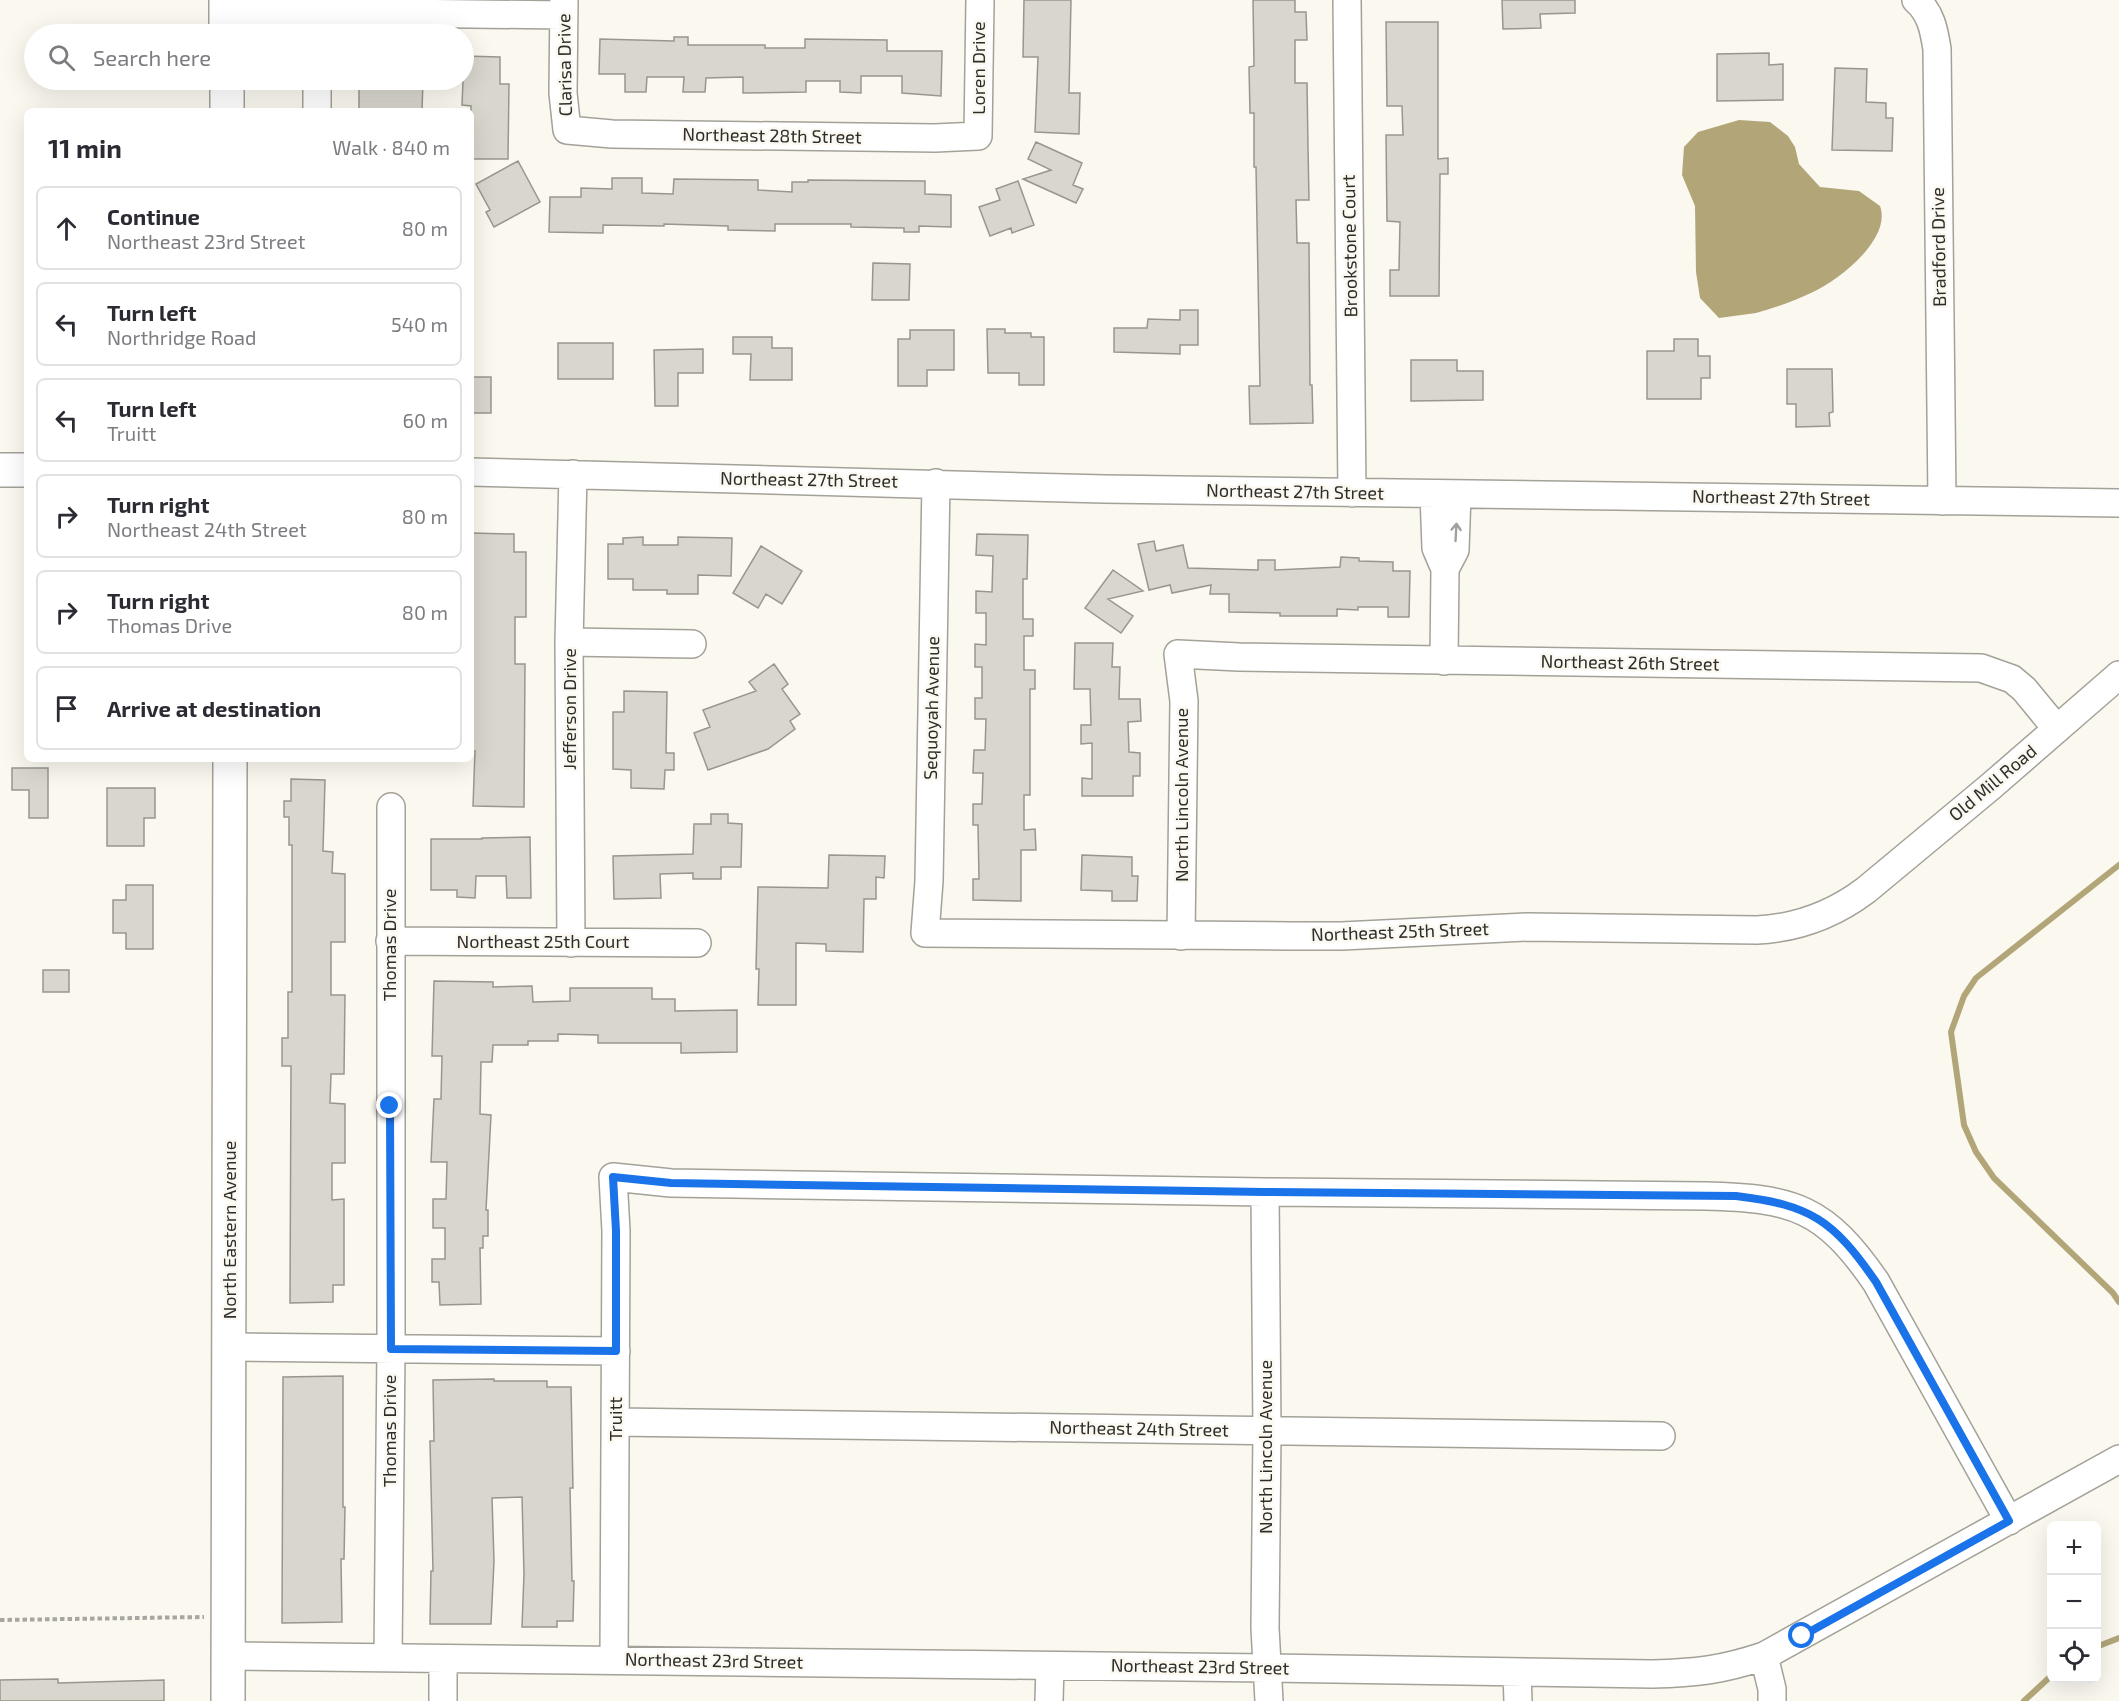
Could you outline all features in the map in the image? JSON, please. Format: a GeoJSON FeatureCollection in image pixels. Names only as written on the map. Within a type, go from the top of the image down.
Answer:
{"type":"FeatureCollection","features":[{"type":"Feature","properties":{"kind":"main road"},"geometry":{"type":"LineString","coordinates":[[226,90],[227,108]]}},
{"type":"Feature","properties":{"kind":"main road"},"geometry":{"type":"LineString","coordinates":[[0,470],[24,470]]}},
{"type":"Feature","properties":{"kind":"main road","name":"North Eastern Avenue"},"geometry":{"type":"LineString","coordinates":[[228,1701],[230,762]]}},
{"type":"Feature","properties":{"kind":"street","name":"Loren Drive"},"geometry":{"type":"LineString","coordinates":[[978,136],[980,0]]}},
{"type":"Feature","properties":{"kind":"street","name":"Brookstone Court"},"geometry":{"type":"LineString","coordinates":[[1347,0],[1352,493]]}},
{"type":"Feature","properties":{"kind":"street","name":"Bradford Drive"},"geometry":{"type":"LineString","coordinates":[[1916,0],[1924,7],[1929,17],[1937,49],[1942,501]]}},
{"type":"Feature","properties":{"kind":"street"},"geometry":{"type":"LineString","coordinates":[[226,15],[354,4],[390,13],[564,8]]}},
{"type":"Feature","properties":{"kind":"street","name":"Clarisa Drive"},"geometry":{"type":"LineString","coordinates":[[564,8],[563,93],[567,130]]}},
{"type":"Feature","properties":{"kind":"street"},"geometry":{"type":"LineString","coordinates":[[317,90],[317,108]]}},
{"type":"Feature","properties":{"kind":"street","name":"Northeast 28th Street"},"geometry":{"type":"LineString","coordinates":[[567,130],[612,134],[923,138],[978,136]]}},
{"type":"Feature","properties":{"kind":"street","name":"Northeast 27th Street"},"geometry":{"type":"LineString","coordinates":[[474,472],[1104,489],[2119,503]]}},
{"type":"Feature","properties":{"kind":"street","name":"Jefferson Drive"},"geometry":{"type":"LineString","coordinates":[[571,943],[569,642],[573,474]]}},
{"type":"Feature","properties":{"kind":"street","name":"Sequoyah Avenue"},"geometry":{"type":"LineString","coordinates":[[925,933],[929,881],[936,483]]}},
{"type":"Feature","properties":{"kind":"street"},"geometry":{"type":"LineString","coordinates":[[1444,661],[1445,569],[1436,548],[1446,494]]}},
{"type":"Feature","properties":{"kind":"street"},"geometry":{"type":"LineString","coordinates":[[569,642],[692,645]]}},
{"type":"Feature","properties":{"kind":"street","name":"Northeast 26th Street"},"geometry":{"type":"LineString","coordinates":[[1178,654],[1250,658],[1981,668],[2012,679],[2024,689],[2057,729]]}},
{"type":"Feature","properties":{"kind":"street","name":"North Lincoln Avenue"},"geometry":{"type":"LineString","coordinates":[[1178,654],[1184,701],[1181,936]]}},
{"type":"Feature","properties":{"kind":"street","name":"Old Mill Road"},"geometry":{"type":"LineString","coordinates":[[1866,890],[2119,675]]}},
{"type":"Feature","properties":{"kind":"street","name":"Thomas Drive"},"geometry":{"type":"LineString","coordinates":[[388,1658],[391,1349],[391,807]]}},
{"type":"Feature","properties":{"kind":"street","name":"Northeast 25th Street"},"geometry":{"type":"LineString","coordinates":[[925,933],[1342,936],[1528,927],[1773,929],[1822,917],[1851,902],[1866,890]]}},
{"type":"Feature","properties":{"kind":"street","name":"Northeast 25th Court"},"geometry":{"type":"LineString","coordinates":[[390,941],[697,943]]}},
{"type":"Feature","properties":{"kind":"street","name":"Truitt"},"geometry":{"type":"LineString","coordinates":[[614,1660],[616,1231],[613,1177],[671,1183],[1265,1192]]}},
{"type":"Feature","properties":{"kind":"street"},"geometry":{"type":"LineString","coordinates":[[1265,1192],[1736,1196],[1768,1200],[1807,1212],[1823,1221],[1840,1236],[1858,1256],[1876,1282],[2009,1521]]}},
{"type":"Feature","properties":{"kind":"street","name":"North Lincoln Avenue"},"geometry":{"type":"LineString","coordinates":[[1265,1192],[1267,1431],[1265,1628],[1269,1701]]}},
{"type":"Feature","properties":{"kind":"street"},"geometry":{"type":"LineString","coordinates":[[230,1347],[616,1351]]}},
{"type":"Feature","properties":{"kind":"street","name":"Northeast 24th Street"},"geometry":{"type":"LineString","coordinates":[[616,1422],[1661,1436]]}},
{"type":"Feature","properties":{"kind":"street","name":"Northeast 23rd Street"},"geometry":{"type":"LineString","coordinates":[[228,1656],[1685,1674],[1731,1668],[1764,1656],[2119,1459]]}},
{"type":"Feature","properties":{"kind":"street"},"geometry":{"type":"LineString","coordinates":[[1764,1656],[1772,1689],[1772,1701]]}},
{"type":"Feature","properties":{"kind":"street"},"geometry":{"type":"LineString","coordinates":[[443,1659],[443,1701]]}},
{"type":"Feature","properties":{"kind":"street"},"geometry":{"type":"LineString","coordinates":[[1049,1701],[1050,1666]]}},
{"type":"Feature","properties":{"kind":"street"},"geometry":{"type":"LineString","coordinates":[[1517,1672],[1518,1701]]}},
{"type":"Feature","properties":{"kind":"path"},"geometry":{"type":"LineString","coordinates":[[0,1620],[229,1616]]}},
{"type":"Feature","properties":{"kind":"shaded area"},"geometry":{"type":"Polygon","coordinates":[[[1739,120],[1770,122],[1788,136],[1795,147],[1799,164],[1820,187],[1859,191],[1880,206],[1882,219],[1871,245],[1861,257],[1824,286],[1800,298],[1763,311],[1719,318],[1700,298],[1696,272],[1695,206],[1682,175],[1684,147],[1698,132],[1739,120]]]}},
{"type":"Feature","properties":{"kind":"building"},"geometry":{"type":"Polygon","coordinates":[[[1024,0],[1071,0],[1069,93],[1080,93],[1079,134],[1035,132],[1038,57],[1023,57],[1024,0]]]}},
{"type":"Feature","properties":{"kind":"building"},"geometry":{"type":"Polygon","coordinates":[[[1253,0],[1295,0],[1295,12],[1306,12],[1307,40],[1295,40],[1295,83],[1307,83],[1309,200],[1296,200],[1297,243],[1309,243],[1310,385],[1312,385],[1313,423],[1250,424],[1249,386],[1260,386],[1256,167],[1254,167],[1254,113],[1250,113],[1249,67],[1254,66],[1253,0]]]}},
{"type":"Feature","properties":{"kind":"building"},"geometry":{"type":"Polygon","coordinates":[[[1502,0],[1575,0],[1575,13],[1540,14],[1541,28],[1503,29],[1502,0]]]}},
{"type":"Feature","properties":{"kind":"building"},"geometry":{"type":"Polygon","coordinates":[[[1386,22],[1438,22],[1438,159],[1448,158],[1448,174],[1440,174],[1439,296],[1390,296],[1390,270],[1399,270],[1400,222],[1387,221],[1386,135],[1403,135],[1402,106],[1387,106],[1386,22]]]}},
{"type":"Feature","properties":{"kind":"building"},"geometry":{"type":"Polygon","coordinates":[[[674,37],[688,37],[688,45],[765,45],[765,48],[805,48],[805,39],[887,40],[887,51],[942,51],[941,96],[902,93],[902,76],[861,76],[861,93],[840,92],[840,81],[806,81],[806,92],[743,93],[743,77],[706,78],[705,92],[683,92],[684,77],[647,77],[646,92],[625,92],[625,74],[599,74],[600,39],[674,41],[674,37]]]}},
{"type":"Feature","properties":{"kind":"building"},"geometry":{"type":"Polygon","coordinates":[[[1769,53],[1769,65],[1783,64],[1783,100],[1717,101],[1717,54],[1769,53]]]}},
{"type":"Feature","properties":{"kind":"building"},"geometry":{"type":"Polygon","coordinates":[[[474,56],[500,57],[500,84],[509,84],[508,159],[474,159],[474,108],[462,105],[463,90],[474,90],[474,56]]]}},
{"type":"Feature","properties":{"kind":"building"},"geometry":{"type":"Polygon","coordinates":[[[1835,68],[1867,69],[1866,102],[1886,103],[1886,118],[1893,118],[1892,151],[1832,150],[1835,68]]]}},
{"type":"Feature","properties":{"kind":"building"},"geometry":{"type":"Polygon","coordinates":[[[359,90],[423,90],[422,108],[359,108],[359,90]]]}},
{"type":"Feature","properties":{"kind":"building"},"geometry":{"type":"Polygon","coordinates":[[[1036,142],[1082,163],[1073,185],[1083,189],[1076,203],[1023,179],[1051,170],[1028,159],[1036,142]]]}},
{"type":"Feature","properties":{"kind":"building"},"geometry":{"type":"Polygon","coordinates":[[[518,161],[540,202],[494,227],[486,212],[490,210],[476,184],[518,161]]]}},
{"type":"Feature","properties":{"kind":"building"},"geometry":{"type":"Polygon","coordinates":[[[612,178],[642,178],[642,193],[673,194],[674,179],[758,180],[758,190],[792,192],[792,182],[808,182],[808,180],[925,181],[925,194],[951,195],[951,227],[919,226],[919,232],[904,232],[904,228],[851,227],[851,224],[775,224],[775,231],[728,230],[728,226],[664,224],[664,226],[603,225],[603,233],[549,232],[550,197],[581,197],[581,188],[612,189],[612,178]]]}},
{"type":"Feature","properties":{"kind":"building"},"geometry":{"type":"Polygon","coordinates":[[[1018,181],[1034,225],[1012,233],[1011,228],[990,236],[979,207],[1000,200],[996,189],[1018,181]]]}},
{"type":"Feature","properties":{"kind":"building"},"geometry":{"type":"Polygon","coordinates":[[[873,263],[910,264],[909,300],[872,300],[873,263]]]}},
{"type":"Feature","properties":{"kind":"building"},"geometry":{"type":"Polygon","coordinates":[[[1180,310],[1198,310],[1198,345],[1180,345],[1180,354],[1114,352],[1114,328],[1147,328],[1148,319],[1180,320],[1180,310]]]}},
{"type":"Feature","properties":{"kind":"building"},"geometry":{"type":"Polygon","coordinates":[[[987,329],[1005,329],[1005,333],[1031,333],[1031,337],[1044,337],[1044,385],[1019,385],[1019,373],[988,373],[987,329]]]}},
{"type":"Feature","properties":{"kind":"building"},"geometry":{"type":"Polygon","coordinates":[[[910,330],[954,330],[954,370],[927,370],[927,386],[898,386],[898,339],[910,339],[910,330]]]}},
{"type":"Feature","properties":{"kind":"building"},"geometry":{"type":"Polygon","coordinates":[[[733,337],[772,337],[772,348],[792,348],[792,380],[750,380],[751,354],[733,354],[733,337]]]}},
{"type":"Feature","properties":{"kind":"building"},"geometry":{"type":"Polygon","coordinates":[[[1674,339],[1698,339],[1698,356],[1710,356],[1710,378],[1701,378],[1701,399],[1647,399],[1647,351],[1674,351],[1674,339]]]}},
{"type":"Feature","properties":{"kind":"building"},"geometry":{"type":"Polygon","coordinates":[[[558,343],[613,343],[613,379],[558,379],[558,343]]]}},
{"type":"Feature","properties":{"kind":"building"},"geometry":{"type":"Polygon","coordinates":[[[703,349],[703,373],[678,373],[678,406],[655,406],[654,350],[703,349]]]}},
{"type":"Feature","properties":{"kind":"building"},"geometry":{"type":"Polygon","coordinates":[[[1411,360],[1457,360],[1457,371],[1483,371],[1483,400],[1411,401],[1411,360]]]}},
{"type":"Feature","properties":{"kind":"building"},"geometry":{"type":"Polygon","coordinates":[[[1787,369],[1832,369],[1833,412],[1829,413],[1830,426],[1796,427],[1796,404],[1787,404],[1787,369]]]}},
{"type":"Feature","properties":{"kind":"building"},"geometry":{"type":"Polygon","coordinates":[[[474,377],[491,377],[491,413],[474,413],[474,377]]]}},
{"type":"Feature","properties":{"kind":"building"},"geometry":{"type":"Polygon","coordinates":[[[474,533],[514,534],[514,552],[526,552],[526,617],[515,617],[515,664],[525,664],[524,807],[473,806],[474,533]]]}},
{"type":"Feature","properties":{"kind":"building"},"geometry":{"type":"Polygon","coordinates":[[[977,534],[1028,535],[1027,579],[1023,579],[1023,619],[1033,619],[1033,636],[1024,636],[1024,670],[1035,670],[1035,689],[1030,689],[1030,795],[1024,795],[1024,830],[1035,829],[1036,850],[1021,850],[1021,901],[973,900],[973,879],[979,879],[978,825],[973,825],[973,804],[982,804],[983,773],[973,773],[974,750],[985,750],[986,719],[975,719],[975,698],[982,698],[982,667],[975,667],[975,644],[986,645],[986,613],[976,613],[976,591],[992,592],[993,556],[976,555],[977,534]]]}},
{"type":"Feature","properties":{"kind":"building"},"geometry":{"type":"Polygon","coordinates":[[[643,537],[643,545],[678,545],[678,537],[732,538],[731,576],[698,575],[698,594],[667,594],[667,590],[633,590],[633,579],[608,579],[608,544],[623,544],[623,538],[643,537]]]}},
{"type":"Feature","properties":{"kind":"building"},"geometry":{"type":"Polygon","coordinates":[[[1154,541],[1156,551],[1183,545],[1188,568],[1258,570],[1258,560],[1275,560],[1275,570],[1340,567],[1341,557],[1359,558],[1359,561],[1393,562],[1393,571],[1410,571],[1409,617],[1388,617],[1388,607],[1358,607],[1358,610],[1337,609],[1337,616],[1280,616],[1280,613],[1229,612],[1229,594],[1210,594],[1211,585],[1172,593],[1170,585],[1149,590],[1138,544],[1154,541]]]}},
{"type":"Feature","properties":{"kind":"building"},"geometry":{"type":"Polygon","coordinates":[[[761,546],[802,571],[782,604],[766,594],[758,608],[733,593],[761,546]]]}},
{"type":"Feature","properties":{"kind":"building"},"geometry":{"type":"Polygon","coordinates":[[[1113,570],[1143,591],[1108,599],[1133,616],[1121,633],[1085,608],[1113,570]]]}},
{"type":"Feature","properties":{"kind":"building"},"geometry":{"type":"Polygon","coordinates":[[[1075,643],[1113,643],[1112,667],[1120,667],[1119,699],[1140,699],[1141,721],[1128,722],[1129,752],[1140,753],[1140,776],[1133,776],[1133,796],[1082,796],[1082,778],[1092,779],[1092,743],[1081,744],[1081,725],[1091,725],[1090,689],[1074,689],[1075,643]]]}},
{"type":"Feature","properties":{"kind":"building"},"geometry":{"type":"Polygon","coordinates":[[[774,664],[788,684],[782,689],[800,714],[790,721],[795,729],[768,749],[708,770],[694,733],[710,727],[703,710],[756,691],[749,682],[774,664]]]}},
{"type":"Feature","properties":{"kind":"building"},"geometry":{"type":"Polygon","coordinates":[[[624,691],[667,692],[666,753],[674,753],[674,770],[665,770],[664,789],[631,788],[631,770],[613,769],[613,712],[624,712],[624,691]]]}},
{"type":"Feature","properties":{"kind":"building"},"geometry":{"type":"Polygon","coordinates":[[[12,768],[48,768],[48,818],[29,818],[29,790],[12,790],[12,768]]]}},
{"type":"Feature","properties":{"kind":"building"},"geometry":{"type":"Polygon","coordinates":[[[291,779],[325,780],[323,851],[333,852],[332,873],[345,874],[345,942],[331,942],[331,995],[345,995],[344,1074],[331,1074],[330,1103],[345,1104],[345,1163],[332,1163],[332,1200],[344,1199],[344,1285],[333,1285],[333,1302],[290,1303],[291,1066],[282,1066],[282,1038],[288,1038],[288,992],[292,992],[292,845],[289,845],[289,817],[284,817],[284,801],[291,801],[291,779]]]}},
{"type":"Feature","properties":{"kind":"building"},"geometry":{"type":"Polygon","coordinates":[[[107,788],[155,788],[155,818],[144,818],[144,846],[107,846],[107,788]]]}},
{"type":"Feature","properties":{"kind":"building"},"geometry":{"type":"Polygon","coordinates":[[[711,814],[728,814],[728,823],[742,824],[741,867],[721,867],[721,879],[693,879],[693,873],[660,874],[661,898],[614,899],[613,856],[693,854],[694,824],[711,824],[711,814]]]}},
{"type":"Feature","properties":{"kind":"building"},"geometry":{"type":"Polygon","coordinates":[[[530,837],[531,898],[507,898],[506,876],[476,876],[475,898],[457,897],[457,890],[431,890],[431,839],[530,837]]]}},
{"type":"Feature","properties":{"kind":"building"},"geometry":{"type":"Polygon","coordinates":[[[829,855],[885,856],[884,878],[876,877],[876,899],[864,899],[863,952],[826,951],[826,944],[796,943],[796,1005],[758,1005],[759,969],[756,969],[758,887],[828,888],[829,855]]]}},
{"type":"Feature","properties":{"kind":"building"},"geometry":{"type":"Polygon","coordinates":[[[1082,855],[1132,857],[1132,876],[1138,876],[1137,901],[1112,901],[1112,891],[1081,890],[1082,855]]]}},
{"type":"Feature","properties":{"kind":"building"},"geometry":{"type":"Polygon","coordinates":[[[126,885],[153,885],[153,949],[126,949],[126,933],[113,933],[113,900],[126,900],[126,885]]]}},
{"type":"Feature","properties":{"kind":"building"},"geometry":{"type":"Polygon","coordinates":[[[43,970],[69,970],[69,992],[43,992],[43,970]]]}},
{"type":"Feature","properties":{"kind":"building"},"geometry":{"type":"Polygon","coordinates":[[[434,981],[493,982],[493,987],[532,986],[533,1002],[570,1001],[570,988],[652,988],[652,999],[675,999],[675,1011],[737,1010],[737,1052],[681,1053],[681,1043],[598,1043],[598,1035],[558,1034],[558,1041],[528,1041],[528,1045],[493,1045],[492,1062],[481,1062],[480,1114],[491,1115],[486,1210],[488,1210],[488,1236],[483,1236],[483,1248],[480,1248],[481,1304],[440,1305],[439,1282],[432,1282],[432,1259],[445,1259],[445,1228],[433,1228],[433,1199],[446,1199],[447,1162],[431,1162],[434,1099],[441,1099],[442,1056],[432,1056],[434,981]]]}},
{"type":"Feature","properties":{"kind":"building"},"geometry":{"type":"Polygon","coordinates":[[[343,1376],[343,1507],[345,1507],[344,1559],[341,1559],[342,1622],[282,1623],[283,1377],[343,1376]]]}},
{"type":"Feature","properties":{"kind":"building"},"geometry":{"type":"Polygon","coordinates":[[[494,1379],[494,1381],[547,1381],[547,1387],[571,1387],[573,1488],[570,1488],[572,1581],[574,1581],[573,1621],[557,1621],[557,1627],[522,1627],[524,1574],[522,1497],[492,1498],[494,1561],[491,1624],[430,1624],[431,1571],[433,1571],[430,1441],[434,1441],[433,1380],[494,1379]]]}},
{"type":"Feature","properties":{"kind":"building"},"geometry":{"type":"Polygon","coordinates":[[[58,1679],[58,1683],[164,1680],[164,1701],[0,1701],[0,1680],[58,1679]]]}},
{"type":"Feature","properties":{"kind":"waterway"},"geometry":{"type":"LineString","coordinates":[[2119,865],[1976,978],[1964,996],[1951,1032],[1964,1125],[1976,1152],[1994,1178],[2113,1293],[2119,1302]]}},
{"type":"Feature","properties":{"kind":"waterway"},"geometry":{"type":"LineString","coordinates":[[2101,1645],[2119,1638]]}},
{"type":"Feature","properties":{"kind":"waterway"},"geometry":{"type":"LineString","coordinates":[[2024,1701],[2047,1680]]}},
{"type":"Feature","properties":{"kind":"route"},"geometry":{"type":"LineString","coordinates":[[390,1106],[391,1349],[616,1351],[616,1231],[613,1177],[671,1183],[1736,1196],[1790,1205],[1823,1221],[1858,1256],[1876,1282],[2009,1521],[1802,1636]]}}]}
